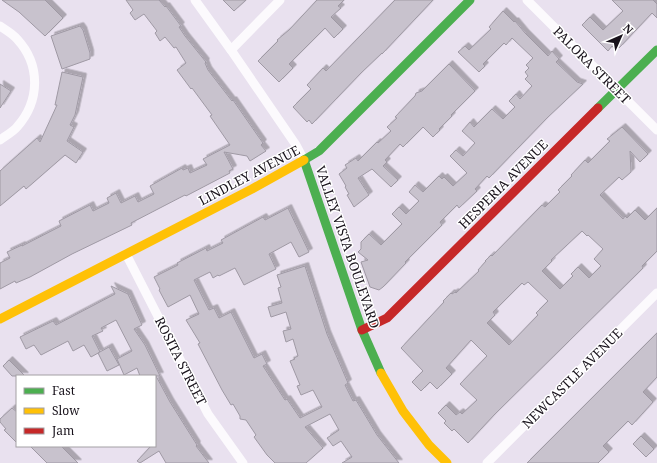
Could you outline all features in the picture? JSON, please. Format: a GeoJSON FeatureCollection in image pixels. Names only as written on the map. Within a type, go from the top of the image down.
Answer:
{"type":"FeatureCollection","features":[{"type":"Feature","properties":{"kind":"street","name":"VALLEY VISTA BOULEVARD"},"geometry":{"type":"LineString","coordinates":[[194,0],[231,50],[296,145],[304,160],[362,330],[378,368],[404,411],[429,445],[447,463]]}},
{"type":"Feature","properties":{"kind":"street"},"geometry":{"type":"LineString","coordinates":[[231,50],[280,0]]}},
{"type":"Feature","properties":{"kind":"street","name":"LINDLEY AVENUE"},"geometry":{"type":"LineString","coordinates":[[0,319],[252,189],[304,160],[324,146],[470,0]]}},
{"type":"Feature","properties":{"kind":"street","name":"PALORA STREET"},"geometry":{"type":"LineString","coordinates":[[527,0],[657,130]]}},
{"type":"Feature","properties":{"kind":"street"},"geometry":{"type":"LineString","coordinates":[[0,26],[16,38],[30,55],[36,79],[32,104],[17,128],[0,140]]}},
{"type":"Feature","properties":{"kind":"street","name":"HESPERIA AVENUE"},"geometry":{"type":"LineString","coordinates":[[362,330],[387,318],[657,50]]}},
{"type":"Feature","properties":{"kind":"street","name":"ROSITA STREET"},"geometry":{"type":"LineString","coordinates":[[126,254],[208,414],[243,463]]}},
{"type":"Feature","properties":{"kind":"street","name":"NEWCASTLE AVENUE"},"geometry":{"type":"LineString","coordinates":[[487,463],[657,293]]}},
{"type":"Feature","properties":{"kind":"building"},"geometry":{"type":"Polygon","coordinates":[[[2,0],[45,0],[63,18],[45,36],[19,12],[2,0]]]}},
{"type":"Feature","properties":{"kind":"building"},"geometry":{"type":"Polygon","coordinates":[[[126,0],[159,0],[165,7],[166,6],[181,26],[179,27],[185,36],[206,62],[205,63],[208,70],[232,101],[233,100],[263,143],[261,145],[266,151],[250,161],[247,156],[224,152],[233,169],[229,171],[230,173],[131,223],[132,225],[72,254],[30,277],[16,283],[15,281],[0,289],[0,263],[10,258],[7,252],[61,226],[59,221],[90,205],[93,211],[109,203],[107,198],[116,193],[121,203],[135,196],[138,202],[154,194],[150,186],[182,168],[183,170],[188,168],[190,173],[207,165],[203,159],[230,145],[210,116],[212,115],[177,70],[186,63],[176,47],[174,48],[165,37],[160,41],[155,33],[157,31],[144,14],[135,20],[130,13],[133,10],[126,0]]]}},
{"type":"Feature","properties":{"kind":"building"},"geometry":{"type":"Polygon","coordinates":[[[223,0],[246,0],[234,11],[223,0]]]}},
{"type":"Feature","properties":{"kind":"building"},"geometry":{"type":"Polygon","coordinates":[[[317,0],[344,0],[338,6],[341,8],[331,17],[343,29],[334,38],[325,28],[289,64],[293,68],[279,82],[258,61],[317,0]]]}},
{"type":"Feature","properties":{"kind":"building"},"geometry":{"type":"Polygon","coordinates":[[[395,0],[433,0],[382,54],[361,73],[312,124],[309,120],[307,122],[293,107],[311,89],[307,85],[323,68],[326,71],[395,0]]]}},
{"type":"Feature","properties":{"kind":"building"},"geometry":{"type":"Polygon","coordinates":[[[612,0],[653,0],[657,4],[657,18],[652,13],[619,48],[617,45],[614,48],[612,46],[608,51],[582,25],[590,17],[603,30],[623,11],[612,0]]]}},
{"type":"Feature","properties":{"kind":"building"},"geometry":{"type":"Polygon","coordinates":[[[503,11],[514,22],[515,21],[548,56],[552,51],[559,59],[556,62],[577,82],[583,84],[547,118],[489,178],[487,176],[475,189],[477,191],[459,208],[457,205],[440,222],[442,225],[405,262],[406,263],[383,287],[379,290],[370,287],[361,262],[368,260],[358,252],[361,249],[361,242],[369,234],[381,245],[402,224],[392,214],[399,207],[406,214],[419,201],[409,192],[415,185],[423,192],[439,176],[442,179],[444,177],[453,186],[467,173],[450,156],[456,150],[463,156],[475,143],[462,131],[470,122],[474,127],[492,109],[503,119],[515,107],[509,101],[516,94],[520,99],[532,86],[525,79],[528,76],[525,72],[529,68],[526,65],[533,58],[512,38],[506,45],[504,43],[483,64],[485,66],[479,72],[458,52],[465,46],[469,50],[491,29],[489,27],[503,11]]]}},
{"type":"Feature","properties":{"kind":"building"},"geometry":{"type":"Polygon","coordinates":[[[80,26],[83,30],[90,53],[90,59],[62,69],[51,36],[80,26]]]}},
{"type":"Feature","properties":{"kind":"building"},"geometry":{"type":"Polygon","coordinates":[[[449,64],[475,91],[451,115],[452,116],[433,137],[423,127],[403,147],[400,144],[385,160],[387,162],[383,166],[398,180],[391,187],[372,169],[358,178],[369,195],[354,207],[347,195],[349,194],[345,187],[346,186],[339,174],[347,168],[345,165],[356,158],[358,161],[377,142],[378,143],[391,131],[387,127],[397,118],[395,117],[415,96],[416,93],[422,91],[449,64]]]}},
{"type":"Feature","properties":{"kind":"building"},"geometry":{"type":"Polygon","coordinates":[[[62,72],[83,77],[75,115],[70,125],[74,127],[67,141],[83,152],[76,163],[65,155],[26,189],[24,186],[0,206],[0,171],[37,138],[40,142],[57,105],[55,105],[62,72]]]}},
{"type":"Feature","properties":{"kind":"building"},"geometry":{"type":"Polygon","coordinates":[[[0,84],[11,91],[0,108],[0,84]]]}},
{"type":"Feature","properties":{"kind":"building"},"geometry":{"type":"Polygon","coordinates":[[[622,127],[648,154],[640,162],[630,151],[631,172],[622,180],[619,177],[600,195],[623,219],[625,216],[627,218],[635,210],[645,220],[657,208],[657,251],[642,266],[643,268],[494,415],[468,443],[454,429],[452,431],[444,423],[446,421],[438,413],[446,405],[456,415],[460,412],[462,414],[477,400],[460,384],[487,356],[471,340],[446,368],[452,374],[437,389],[430,382],[421,391],[412,382],[423,371],[401,348],[451,293],[456,293],[479,271],[478,270],[485,261],[491,255],[492,256],[542,205],[545,207],[560,192],[558,190],[585,160],[588,163],[610,141],[607,139],[622,127]],[[582,231],[551,260],[552,261],[542,271],[560,289],[573,276],[571,274],[578,267],[589,278],[601,266],[594,259],[603,249],[582,231]],[[528,282],[524,285],[522,283],[493,312],[495,315],[487,323],[509,345],[538,315],[536,313],[548,301],[528,282]]]}},
{"type":"Feature","properties":{"kind":"building"},"geometry":{"type":"Polygon","coordinates":[[[288,208],[309,252],[299,257],[291,242],[269,254],[276,269],[244,285],[235,268],[213,278],[210,272],[194,280],[209,310],[214,308],[219,318],[231,312],[254,358],[262,354],[267,364],[263,366],[285,400],[287,399],[300,418],[322,407],[313,390],[301,395],[297,386],[300,385],[290,361],[298,356],[293,339],[286,342],[283,331],[291,329],[286,312],[271,317],[268,307],[282,303],[278,288],[281,287],[277,275],[305,266],[327,334],[348,383],[345,385],[353,401],[356,400],[377,435],[399,463],[342,463],[352,457],[341,441],[333,446],[327,438],[339,430],[330,414],[305,427],[323,448],[306,463],[275,463],[254,437],[256,435],[246,420],[240,419],[240,416],[233,404],[231,405],[222,390],[198,344],[200,343],[186,320],[199,314],[190,295],[168,307],[159,290],[160,289],[154,277],[178,265],[177,263],[206,248],[207,251],[223,243],[221,240],[263,217],[265,220],[288,208]]]}},
{"type":"Feature","properties":{"kind":"building"},"geometry":{"type":"Polygon","coordinates":[[[111,286],[128,294],[142,325],[134,329],[145,345],[160,376],[140,375],[137,368],[124,375],[117,359],[132,351],[116,320],[101,328],[103,331],[92,336],[100,352],[91,357],[84,345],[73,351],[68,341],[41,355],[34,345],[26,349],[20,337],[53,321],[56,325],[115,294],[111,286]]]}},
{"type":"Feature","properties":{"kind":"building"},"geometry":{"type":"Polygon","coordinates":[[[657,333],[657,377],[643,392],[653,402],[632,425],[628,421],[603,446],[609,452],[598,463],[527,463],[657,333]]]}},
{"type":"Feature","properties":{"kind":"building"},"geometry":{"type":"Polygon","coordinates":[[[109,347],[119,365],[107,371],[98,353],[109,347]]]}},
{"type":"Feature","properties":{"kind":"building"},"geometry":{"type":"Polygon","coordinates":[[[9,360],[24,375],[12,376],[3,366],[9,360]]]}},
{"type":"Feature","properties":{"kind":"building"},"geometry":{"type":"Polygon","coordinates":[[[156,376],[170,402],[197,445],[196,446],[209,463],[166,463],[159,451],[140,463],[137,461],[150,447],[156,447],[156,376]]]}},
{"type":"Feature","properties":{"kind":"building"},"geometry":{"type":"Polygon","coordinates":[[[12,408],[16,411],[16,442],[4,430],[6,429],[0,422],[0,419],[12,408]]]}},
{"type":"Feature","properties":{"kind":"building"},"geometry":{"type":"Polygon","coordinates":[[[641,436],[654,449],[646,457],[633,444],[641,436]]]}},
{"type":"Feature","properties":{"kind":"building"},"geometry":{"type":"Polygon","coordinates":[[[31,447],[62,447],[78,463],[47,463],[31,447]]]}},
{"type":"Feature","properties":{"kind":"traffic: fast"},"geometry":{"type":"LineString","coordinates":[[304,160],[319,151],[470,0]]}},
{"type":"Feature","properties":{"kind":"traffic: fast"},"geometry":{"type":"LineString","coordinates":[[598,108],[657,50]]}},
{"type":"Feature","properties":{"kind":"traffic: fast"},"geometry":{"type":"LineString","coordinates":[[304,160],[362,330],[381,373]]}},
{"type":"Feature","properties":{"kind":"traffic: slow"},"geometry":{"type":"LineString","coordinates":[[0,319],[252,189],[304,160]]}},
{"type":"Feature","properties":{"kind":"traffic: slow"},"geometry":{"type":"LineString","coordinates":[[381,373],[403,411],[429,445],[447,463]]}},
{"type":"Feature","properties":{"kind":"traffic: jam"},"geometry":{"type":"LineString","coordinates":[[362,330],[387,318],[598,108]]}}]}
